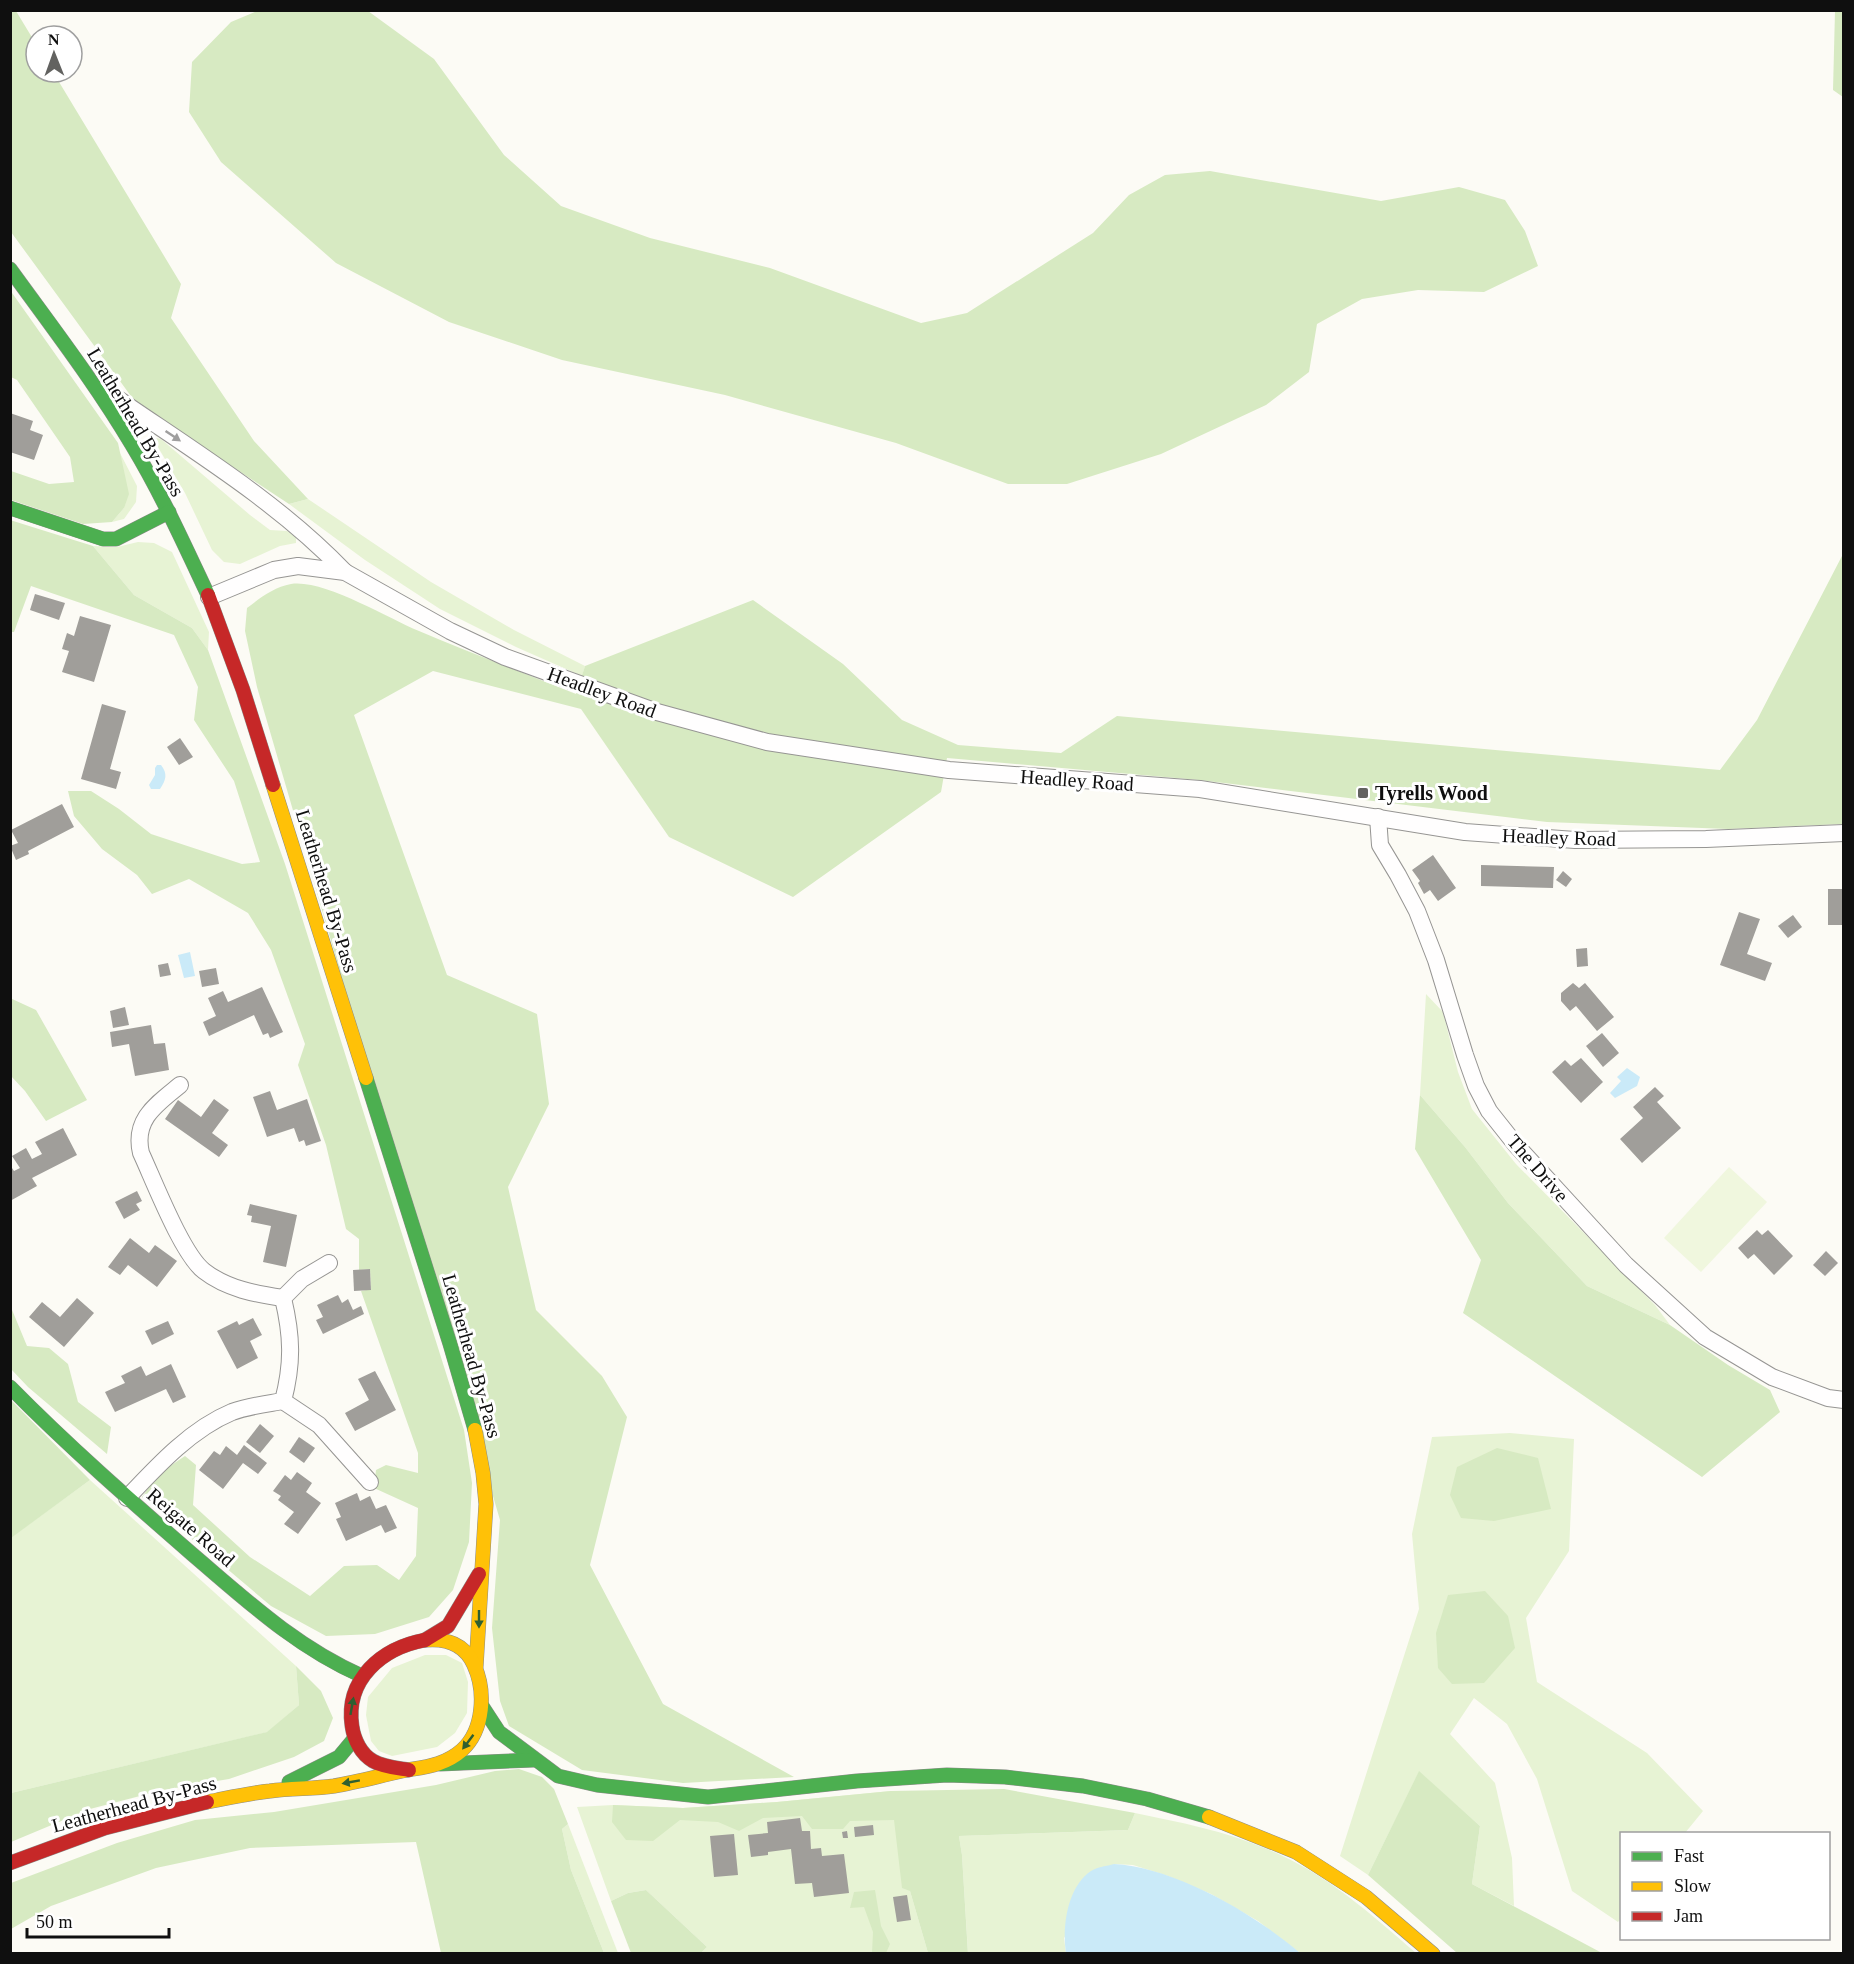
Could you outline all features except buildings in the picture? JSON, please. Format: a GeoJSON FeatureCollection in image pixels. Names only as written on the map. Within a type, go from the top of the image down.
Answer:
{"type":"FeatureCollection","features":[{"type":"Feature","properties":{"kind":"main road","name":"Leatherhead By-Pass"},"geometry":{"type":"LineString","coordinates":[[10,269],[90,379],[132,446],[169,512],[209,597],[243,690],[477,1436],[485,1492],[485,1532],[476,1667]]}},
{"type":"Feature","properties":{"kind":"main road"},"geometry":{"type":"LineString","coordinates":[[10,508],[104,539],[116,539],[169,512]]}},
{"type":"Feature","properties":{"kind":"main road","name":"Reigate Road"},"geometry":{"type":"LineString","coordinates":[[10,1387],[127,1498],[249,1603],[310,1651],[341,1668],[362,1676]]}},
{"type":"Feature","properties":{"kind":"main road","name":"Leatherhead By-Pass"},"geometry":{"type":"LineString","coordinates":[[425,1640],[448,1626],[481,1571]]}},
{"type":"Feature","properties":{"kind":"main road"},"geometry":{"type":"LineString","coordinates":[[438,1764],[461,1751],[477,1730],[482,1706],[476,1667],[465,1649],[449,1641],[425,1640],[402,1646],[385,1655],[362,1676],[353,1697],[349,1722],[354,1739],[370,1759],[389,1767],[409,1770],[438,1764],[534,1760]]}},
{"type":"Feature","properties":{"kind":"main road"},"geometry":{"type":"LineString","coordinates":[[482,1706],[499,1732],[534,1760],[558,1776],[597,1785],[708,1797],[857,1781],[947,1775],[1005,1777],[1072,1785],[1147,1799],[1209,1817],[1296,1852],[1366,1897],[1433,1953]]}},
{"type":"Feature","properties":{"kind":"main road","name":"Leatherhead By-Pass"},"geometry":{"type":"LineString","coordinates":[[270,1791],[339,1757],[354,1739]]}},
{"type":"Feature","properties":{"kind":"main road","name":"Leatherhead By-Pass"},"geometry":{"type":"LineString","coordinates":[[10,1863],[39,1850],[164,1813],[270,1791],[316,1788],[409,1770]]}},
{"type":"Feature","properties":{"kind":"street","name":"Headley Road"},"geometry":{"type":"LineString","coordinates":[[90,379],[226,472],[322,548],[345,572],[450,631],[505,657],[657,712],[767,742],[949,770],[1200,789],[1465,832],[1575,840],[1706,839],[1844,833]]}},
{"type":"Feature","properties":{"kind":"street","name":"Headley Road"},"geometry":{"type":"LineString","coordinates":[[209,597],[274,570],[298,566],[345,572]]}},
{"type":"Feature","properties":{"kind":"street","name":"The Drive"},"geometry":{"type":"LineString","coordinates":[[1378,817],[1380,845],[1417,911],[1436,960],[1476,1086],[1496,1119],[1528,1158],[1626,1265],[1705,1337],[1772,1377],[1828,1398],[1844,1400]]}},
{"type":"Feature","properties":{"kind":"street"},"geometry":{"type":"LineString","coordinates":[[180,1084],[145,1118],[139,1128],[138,1141],[174,1225],[192,1257],[204,1271],[242,1290],[283,1298]]}},
{"type":"Feature","properties":{"kind":"street"},"geometry":{"type":"LineString","coordinates":[[283,1298],[302,1279],[329,1263]]}},
{"type":"Feature","properties":{"kind":"street"},"geometry":{"type":"LineString","coordinates":[[283,1298],[291,1328],[289,1378],[283,1401]]}},
{"type":"Feature","properties":{"kind":"street"},"geometry":{"type":"LineString","coordinates":[[127,1498],[188,1439],[210,1424],[233,1411],[283,1401],[319,1425],[370,1482]]}},
{"type":"Feature","properties":{"kind":"green space"},"geometry":{"type":"Polygon","coordinates":[[[10,11],[16,11],[24,24],[24,84],[60,84],[181,284],[171,318],[254,441],[308,499],[289,504],[136,403],[11,232],[10,11]]]}},
{"type":"Feature","properties":{"kind":"green space"},"geometry":{"type":"Polygon","coordinates":[[[257,11],[368,11],[434,59],[504,155],[561,206],[650,238],[770,268],[921,323],[967,313],[1093,233],[1129,195],[1165,175],[1210,171],[1381,201],[1459,187],[1505,200],[1525,231],[1538,266],[1484,292],[1418,290],[1362,299],[1317,324],[1309,372],[1266,405],[1161,454],[1067,484],[1008,484],[896,443],[725,395],[562,360],[449,322],[336,263],[221,162],[189,112],[192,62],[231,22],[257,11]]]}},
{"type":"Feature","properties":{"kind":"green space"},"geometry":{"type":"Polygon","coordinates":[[[1835,11],[1843,11],[1843,97],[1833,90],[1835,11]]]}},
{"type":"Feature","properties":{"kind":"green space"},"geometry":{"type":"Polygon","coordinates":[[[10,290],[118,443],[129,494],[124,508],[112,522],[83,524],[11,500],[11,471],[49,484],[74,482],[70,457],[17,380],[11,377],[10,290]]]}},
{"type":"Feature","properties":{"kind":"green space"},"geometry":{"type":"Polygon","coordinates":[[[152,437],[161,439],[270,530],[287,531],[296,537],[296,543],[280,546],[240,564],[224,562],[212,550],[185,493],[152,437]]]}},
{"type":"Feature","properties":{"kind":"green space"},"geometry":{"type":"Polygon","coordinates":[[[120,453],[137,486],[136,502],[124,519],[112,522],[124,508],[120,453]]]}},
{"type":"Feature","properties":{"kind":"green space"},"geometry":{"type":"Polygon","coordinates":[[[308,499],[431,582],[514,630],[585,666],[582,676],[516,647],[440,609],[365,560],[289,504],[308,499]]]}},
{"type":"Feature","properties":{"kind":"green space"},"geometry":{"type":"Polygon","coordinates":[[[10,520],[93,546],[134,595],[192,628],[208,650],[285,864],[464,1430],[472,1483],[469,1542],[453,1590],[429,1617],[375,1634],[326,1636],[271,1606],[142,1497],[158,1474],[185,1456],[196,1465],[193,1505],[250,1557],[310,1596],[344,1566],[377,1565],[399,1580],[416,1556],[418,1508],[374,1488],[376,1470],[386,1465],[418,1473],[418,1453],[361,1291],[371,1289],[370,1269],[359,1270],[359,1239],[346,1229],[326,1145],[298,1065],[305,1044],[271,950],[248,913],[189,879],[152,894],[137,875],[102,849],[74,816],[68,791],[91,791],[151,834],[242,864],[260,862],[234,781],[194,720],[198,687],[174,635],[31,586],[14,632],[11,632],[10,520]]]}},
{"type":"Feature","properties":{"kind":"green space"},"geometry":{"type":"Polygon","coordinates":[[[138,542],[154,543],[172,552],[209,632],[208,650],[192,628],[134,595],[93,546],[117,547],[138,542]]]}},
{"type":"Feature","properties":{"kind":"green space"},"geometry":{"type":"Polygon","coordinates":[[[1843,554],[1843,824],[1728,829],[1547,822],[1199,780],[947,758],[941,792],[793,897],[669,837],[581,709],[433,671],[354,715],[447,975],[537,1014],[549,1104],[508,1187],[536,1310],[602,1376],[627,1417],[590,1565],[663,1704],[794,1777],[683,1783],[582,1770],[509,1726],[500,1701],[492,1628],[500,1520],[257,687],[245,631],[247,608],[268,593],[285,585],[305,584],[320,587],[439,639],[576,694],[585,666],[753,600],[843,664],[902,720],[958,745],[1061,753],[1117,716],[1720,770],[1757,720],[1843,554]]]}},
{"type":"Feature","properties":{"kind":"green space"},"geometry":{"type":"Polygon","coordinates":[[[1426,994],[1443,1012],[1458,1072],[1472,1109],[1516,1164],[1655,1305],[1670,1325],[1587,1286],[1508,1203],[1465,1147],[1420,1095],[1426,994]]]}},
{"type":"Feature","properties":{"kind":"green space"},"geometry":{"type":"Polygon","coordinates":[[[10,998],[36,1010],[87,1100],[46,1121],[25,1091],[11,1076],[10,998]]]}},
{"type":"Feature","properties":{"kind":"green space"},"geometry":{"type":"Polygon","coordinates":[[[1420,1095],[1465,1147],[1508,1203],[1587,1286],[1670,1325],[1728,1365],[1770,1390],[1780,1412],[1702,1477],[1463,1313],[1481,1260],[1415,1149],[1420,1095]]]}},
{"type":"Feature","properties":{"kind":"green space"},"geometry":{"type":"Polygon","coordinates":[[[1729,1167],[1767,1202],[1701,1272],[1664,1238],[1729,1167]]]}},
{"type":"Feature","properties":{"kind":"green space"},"geometry":{"type":"Polygon","coordinates":[[[10,1305],[27,1346],[49,1348],[68,1364],[78,1402],[111,1427],[107,1454],[28,1387],[11,1369],[10,1305]]]}},
{"type":"Feature","properties":{"kind":"green space"},"geometry":{"type":"Polygon","coordinates":[[[10,1399],[90,1480],[11,1538],[10,1538],[10,1399]]]}},
{"type":"Feature","properties":{"kind":"green space"},"geometry":{"type":"Polygon","coordinates":[[[1510,1433],[1574,1439],[1569,1551],[1526,1618],[1537,1682],[1647,1753],[1703,1811],[1686,1832],[1620,1832],[1620,1920],[1618,1922],[1572,1891],[1537,1779],[1507,1724],[1474,1698],[1450,1734],[1495,1783],[1512,1858],[1514,1906],[1472,1884],[1480,1826],[1419,1772],[1368,1875],[1340,1856],[1419,1609],[1412,1534],[1432,1437],[1510,1433]]]}},
{"type":"Feature","properties":{"kind":"green space"},"geometry":{"type":"Polygon","coordinates":[[[1497,1448],[1538,1458],[1551,1509],[1494,1521],[1461,1518],[1450,1495],[1457,1467],[1497,1448]]]}},
{"type":"Feature","properties":{"kind":"green space"},"geometry":{"type":"Polygon","coordinates":[[[90,1480],[296,1666],[299,1705],[268,1732],[11,1793],[10,1538],[90,1480]]]}},
{"type":"Feature","properties":{"kind":"green space"},"geometry":{"type":"Polygon","coordinates":[[[1485,1591],[1508,1616],[1515,1648],[1484,1683],[1452,1684],[1438,1668],[1436,1633],[1448,1595],[1485,1591]]]}},
{"type":"Feature","properties":{"kind":"green space"},"geometry":{"type":"Polygon","coordinates":[[[425,1655],[446,1655],[462,1663],[468,1682],[467,1713],[455,1733],[437,1747],[392,1756],[379,1751],[371,1741],[366,1715],[368,1697],[392,1668],[425,1655]]]}},
{"type":"Feature","properties":{"kind":"green space"},"geometry":{"type":"Polygon","coordinates":[[[296,1666],[321,1691],[333,1718],[324,1741],[294,1757],[229,1779],[163,1790],[90,1809],[11,1842],[11,1793],[267,1732],[299,1705],[296,1666]]]}},
{"type":"Feature","properties":{"kind":"green space"},"geometry":{"type":"Polygon","coordinates":[[[519,1769],[542,1777],[554,1789],[568,1824],[562,1829],[571,1870],[604,1953],[441,1953],[416,1842],[250,1848],[156,1868],[51,1906],[11,1929],[11,1883],[117,1843],[195,1820],[274,1812],[436,1785],[495,1771],[519,1769]]]}},
{"type":"Feature","properties":{"kind":"green space"},"geometry":{"type":"Polygon","coordinates":[[[1419,1771],[1480,1826],[1472,1884],[1602,1953],[1457,1953],[1368,1875],[1419,1771]]]}},
{"type":"Feature","properties":{"kind":"green space"},"geometry":{"type":"Polygon","coordinates":[[[1004,1789],[1135,1813],[1128,1830],[959,1836],[968,1954],[928,1953],[910,1891],[902,1888],[894,1820],[850,1821],[843,1829],[812,1829],[802,1816],[763,1818],[739,1831],[718,1822],[680,1820],[653,1841],[626,1840],[612,1822],[613,1805],[683,1808],[891,1791],[1004,1789]]]}},
{"type":"Feature","properties":{"kind":"green space"},"geometry":{"type":"Polygon","coordinates":[[[891,1791],[910,1891],[928,1953],[701,1953],[707,1947],[646,1890],[628,1893],[611,1901],[577,1807],[613,1805],[683,1808],[891,1791]]]}},
{"type":"Feature","properties":{"kind":"green space"},"geometry":{"type":"Polygon","coordinates":[[[1135,1813],[1218,1832],[1288,1858],[1346,1895],[1416,1953],[1300,1953],[1258,1921],[1211,1894],[1168,1876],[1133,1865],[1114,1864],[1064,1938],[1066,1953],[968,1953],[959,1836],[1128,1830],[1135,1813]]]}},
{"type":"Feature","properties":{"kind":"green space"},"geometry":{"type":"Polygon","coordinates":[[[568,1824],[618,1953],[604,1953],[571,1870],[562,1829],[568,1824]]]}},
{"type":"Feature","properties":{"kind":"green space"},"geometry":{"type":"Polygon","coordinates":[[[646,1890],[707,1947],[701,1953],[631,1953],[611,1901],[628,1893],[646,1890]]]}},
{"type":"Feature","properties":{"kind":"green space"},"geometry":{"type":"Polygon","coordinates":[[[875,1890],[881,1926],[890,1944],[886,1953],[872,1953],[873,1932],[864,1907],[850,1908],[854,1892],[875,1890]]]}},
{"type":"Feature","properties":{"kind":"water"},"geometry":{"type":"Polygon","coordinates":[[[157,765],[163,768],[165,780],[160,789],[151,789],[149,785],[155,775],[157,765]]]}},
{"type":"Feature","properties":{"kind":"water"},"geometry":{"type":"Polygon","coordinates":[[[190,952],[195,976],[184,978],[178,955],[190,952]]]}},
{"type":"Feature","properties":{"kind":"water"},"geometry":{"type":"Polygon","coordinates":[[[1627,1068],[1640,1077],[1637,1086],[1615,1098],[1610,1093],[1621,1081],[1617,1077],[1627,1068]]]}},
{"type":"Feature","properties":{"kind":"water"},"geometry":{"type":"Polygon","coordinates":[[[1114,1864],[1162,1874],[1213,1895],[1260,1923],[1300,1953],[1066,1953],[1066,1920],[1071,1897],[1076,1887],[1091,1871],[1114,1864]]]}},
{"type":"Feature","properties":{"kind":"traffic: fast"},"geometry":{"type":"LineString","coordinates":[[10,269],[89,378],[143,463],[208,595]]}},
{"type":"Feature","properties":{"kind":"traffic: fast"},"geometry":{"type":"LineString","coordinates":[[10,508],[103,539],[116,539],[169,512]]}},
{"type":"Feature","properties":{"kind":"traffic: fast"},"geometry":{"type":"LineString","coordinates":[[366,1078],[475,1430]]}},
{"type":"Feature","properties":{"kind":"traffic: fast"},"geometry":{"type":"LineString","coordinates":[[10,1387],[100,1472],[252,1605],[293,1637],[362,1676]]}},
{"type":"Feature","properties":{"kind":"traffic: fast"},"geometry":{"type":"LineString","coordinates":[[482,1706],[499,1732],[558,1776],[597,1785],[708,1797],[857,1781],[947,1775],[1005,1777],[1083,1786],[1147,1799],[1209,1817]]}},
{"type":"Feature","properties":{"kind":"traffic: fast"},"geometry":{"type":"LineString","coordinates":[[289,1782],[339,1757],[354,1739]]}},
{"type":"Feature","properties":{"kind":"traffic: fast"},"geometry":{"type":"LineString","coordinates":[[440,1764],[534,1760]]}},
{"type":"Feature","properties":{"kind":"traffic: slow"},"geometry":{"type":"LineString","coordinates":[[273,785],[366,1078]]}},
{"type":"Feature","properties":{"kind":"traffic: slow"},"geometry":{"type":"LineString","coordinates":[[475,1430],[486,1504],[476,1667]]}},
{"type":"Feature","properties":{"kind":"traffic: slow"},"geometry":{"type":"LineString","coordinates":[[207,1802],[262,1792],[343,1784],[433,1765],[462,1750],[475,1732],[479,1721],[481,1698],[478,1675],[470,1658],[460,1647],[447,1641],[425,1640]]}},
{"type":"Feature","properties":{"kind":"traffic: slow"},"geometry":{"type":"LineString","coordinates":[[1209,1817],[1296,1852],[1366,1897],[1433,1954]]}},
{"type":"Feature","properties":{"kind":"traffic: jam"},"geometry":{"type":"LineString","coordinates":[[208,595],[243,690],[273,785]]}},
{"type":"Feature","properties":{"kind":"traffic: jam"},"geometry":{"type":"LineString","coordinates":[[425,1640],[448,1626],[479,1574]]}},
{"type":"Feature","properties":{"kind":"traffic: jam"},"geometry":{"type":"LineString","coordinates":[[409,1770],[381,1765],[365,1755],[354,1736],[351,1709],[354,1694],[370,1668],[394,1650],[425,1640]]}},
{"type":"Feature","properties":{"kind":"traffic: jam"},"geometry":{"type":"LineString","coordinates":[[10,1863],[105,1828],[207,1802]]}},
{"type":"Feature","properties":{"kind":"place","name":"Tyrells Wood"},"geometry":{"type":"Point","coordinates":[1363,793]}}]}
